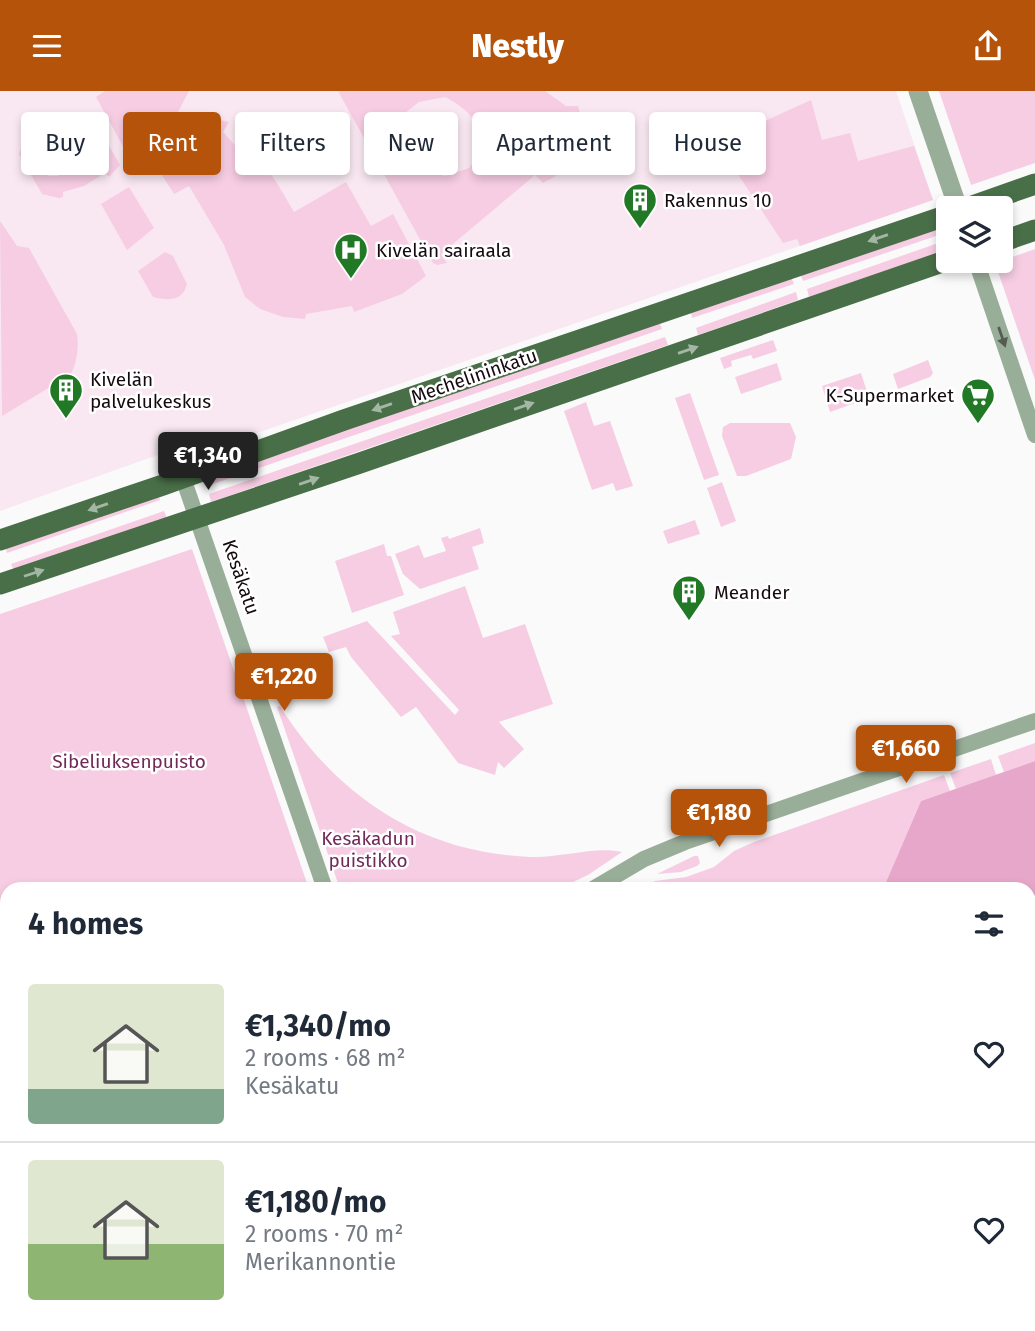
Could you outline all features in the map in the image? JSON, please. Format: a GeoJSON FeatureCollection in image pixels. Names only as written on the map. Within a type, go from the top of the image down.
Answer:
{"type":"FeatureCollection","features":[{"type":"Feature","properties":{"kind":"main road"},"geometry":{"type":"LineString","coordinates":[[1001,196],[1035,184]]}},
{"type":"Feature","properties":{"kind":"main road","name":"Mechelininkatu"},"geometry":{"type":"LineString","coordinates":[[0,540],[183,478],[356,415],[936,219]]}},
{"type":"Feature","properties":{"kind":"main road"},"geometry":{"type":"LineString","coordinates":[[1013,237],[1035,230]]}},
{"type":"Feature","properties":{"kind":"main road"},"geometry":{"type":"LineString","coordinates":[[0,583],[198,518],[936,264]]}},
{"type":"Feature","properties":{"kind":"street"},"geometry":{"type":"LineString","coordinates":[[918,91],[954,196]]}},
{"type":"Feature","properties":{"kind":"street"},"geometry":{"type":"LineString","coordinates":[[980,273],[1035,435]]}},
{"type":"Feature","properties":{"kind":"street","name":"Kesäkatu"},"geometry":{"type":"LineString","coordinates":[[183,478],[323,882]]}},
{"type":"Feature","properties":{"kind":"street"},"geometry":{"type":"LineString","coordinates":[[605,882],[645,859],[685,842],[1035,721]]}},
{"type":"Feature","properties":{"kind":"shaded area","name":"Kivelän sairaala"},"geometry":{"type":"Polygon","coordinates":[[[0,91],[896,91],[933,200],[187,457],[183,446],[0,511],[0,91]]]}},
{"type":"Feature","properties":{"kind":"shaded area"},"geometry":{"type":"Polygon","coordinates":[[[1035,761],[1035,882],[886,882],[921,801],[1035,761]]]}},
{"type":"Feature","properties":{"kind":"green space"},"geometry":{"type":"Polygon","coordinates":[[[105,91],[189,91],[178,112],[123,112],[123,146],[109,121],[109,112],[104,112],[96,97],[105,91]]]}},
{"type":"Feature","properties":{"kind":"green space"},"geometry":{"type":"Polygon","coordinates":[[[338,91],[545,91],[566,106],[578,106],[580,112],[472,112],[472,118],[445,97],[419,102],[406,112],[364,112],[364,138],[338,91]]]}},
{"type":"Feature","properties":{"kind":"green space"},"geometry":{"type":"Polygon","coordinates":[[[939,91],[1035,91],[1035,163],[971,185],[939,91]]]}},
{"type":"Feature","properties":{"kind":"green space"},"geometry":{"type":"Polygon","coordinates":[[[811,100],[822,140],[850,133],[858,161],[914,146],[933,200],[800,246],[797,239],[783,243],[739,175],[766,175],[766,121],[811,100]]]}},
{"type":"Feature","properties":{"kind":"green space"},"geometry":{"type":"Polygon","coordinates":[[[221,120],[229,122],[223,132],[235,145],[235,175],[271,175],[294,212],[346,182],[371,226],[393,214],[426,276],[402,294],[354,312],[352,306],[306,314],[305,319],[283,317],[260,309],[245,297],[224,245],[189,186],[174,194],[162,175],[221,175],[221,120]]]}},
{"type":"Feature","properties":{"kind":"green space"},"geometry":{"type":"Polygon","coordinates":[[[109,146],[120,165],[109,177],[107,175],[109,146]]]}},
{"type":"Feature","properties":{"kind":"green space"},"geometry":{"type":"Polygon","coordinates":[[[472,164],[472,175],[535,175],[441,254],[447,263],[433,263],[384,175],[458,175],[458,172],[472,164]]]}},
{"type":"Feature","properties":{"kind":"green space"},"geometry":{"type":"Polygon","coordinates":[[[31,175],[102,175],[84,186],[63,192],[63,197],[42,194],[31,175]]]}},
{"type":"Feature","properties":{"kind":"green space"},"geometry":{"type":"Polygon","coordinates":[[[535,175],[557,175],[555,176],[543,183],[535,175]]]}},
{"type":"Feature","properties":{"kind":"green space"},"geometry":{"type":"Polygon","coordinates":[[[129,187],[154,228],[127,250],[101,204],[129,187]]]}},
{"type":"Feature","properties":{"kind":"green space"},"geometry":{"type":"Polygon","coordinates":[[[0,221],[17,246],[29,248],[77,334],[78,344],[76,361],[70,375],[2,416],[0,221]]]}},
{"type":"Feature","properties":{"kind":"green space"},"geometry":{"type":"Polygon","coordinates":[[[936,226],[936,236],[803,281],[800,273],[936,226]]]}},
{"type":"Feature","properties":{"kind":"green space"},"geometry":{"type":"Polygon","coordinates":[[[936,244],[936,254],[809,297],[807,289],[936,244]]]}},
{"type":"Feature","properties":{"kind":"green space"},"geometry":{"type":"Polygon","coordinates":[[[1035,249],[1035,380],[998,273],[1013,273],[1013,257],[1035,249]]]}},
{"type":"Feature","properties":{"kind":"green space"},"geometry":{"type":"Polygon","coordinates":[[[165,252],[173,256],[187,284],[182,294],[169,299],[153,297],[138,271],[165,252]]]}},
{"type":"Feature","properties":{"kind":"green space"},"geometry":{"type":"Polygon","coordinates":[[[791,277],[794,284],[692,318],[691,313],[791,277]]]}},
{"type":"Feature","properties":{"kind":"green space"},"geometry":{"type":"Polygon","coordinates":[[[796,292],[798,300],[698,335],[696,328],[796,292]]]}},
{"type":"Feature","properties":{"kind":"green space"},"geometry":{"type":"Polygon","coordinates":[[[659,321],[662,329],[207,486],[204,479],[659,321]]]}},
{"type":"Feature","properties":{"kind":"green space"},"geometry":{"type":"Polygon","coordinates":[[[665,337],[668,345],[211,502],[209,494],[665,337]]]}},
{"type":"Feature","properties":{"kind":"green space"},"geometry":{"type":"Polygon","coordinates":[[[773,340],[777,351],[753,359],[751,355],[731,361],[732,366],[724,369],[720,358],[773,340]]]}},
{"type":"Feature","properties":{"kind":"green space"},"geometry":{"type":"Polygon","coordinates":[[[928,360],[933,373],[930,377],[898,389],[893,374],[928,360]]]}},
{"type":"Feature","properties":{"kind":"green space"},"geometry":{"type":"Polygon","coordinates":[[[777,363],[782,380],[741,394],[735,377],[777,363]]]}},
{"type":"Feature","properties":{"kind":"green space"},"geometry":{"type":"Polygon","coordinates":[[[861,373],[869,398],[830,412],[822,386],[861,373]]]}},
{"type":"Feature","properties":{"kind":"green space"},"geometry":{"type":"Polygon","coordinates":[[[690,393],[719,475],[704,480],[675,398],[690,393]]]}},
{"type":"Feature","properties":{"kind":"green space"},"geometry":{"type":"Polygon","coordinates":[[[586,402],[594,426],[610,421],[633,486],[616,491],[613,483],[592,490],[564,411],[586,402]]]}},
{"type":"Feature","properties":{"kind":"green space"},"geometry":{"type":"Polygon","coordinates":[[[730,423],[790,423],[796,437],[791,459],[746,476],[737,476],[722,436],[723,427],[730,423]]]}},
{"type":"Feature","properties":{"kind":"green space"},"geometry":{"type":"Polygon","coordinates":[[[722,482],[736,521],[721,527],[707,488],[722,482]]]}},
{"type":"Feature","properties":{"kind":"green space"},"geometry":{"type":"Polygon","coordinates":[[[158,493],[160,500],[7,553],[5,546],[158,493]]]}},
{"type":"Feature","properties":{"kind":"green space"},"geometry":{"type":"Polygon","coordinates":[[[164,511],[167,518],[14,571],[11,564],[164,511]]]}},
{"type":"Feature","properties":{"kind":"green space"},"geometry":{"type":"Polygon","coordinates":[[[695,520],[700,534],[668,544],[663,531],[695,520]]]}},
{"type":"Feature","properties":{"kind":"green space"},"geometry":{"type":"Polygon","coordinates":[[[480,528],[484,543],[472,547],[479,569],[420,589],[403,574],[395,554],[419,545],[424,558],[446,551],[441,538],[448,536],[449,539],[480,528]]]}},
{"type":"Feature","properties":{"kind":"green space"},"geometry":{"type":"Polygon","coordinates":[[[384,544],[387,556],[391,556],[404,595],[352,613],[335,561],[384,544]]]}},
{"type":"Feature","properties":{"kind":"green space","name":"Sibeliuksenpuisto"},"geometry":{"type":"Polygon","coordinates":[[[192,549],[307,882],[0,882],[0,614],[192,549]]]}},
{"type":"Feature","properties":{"kind":"green space"},"geometry":{"type":"Polygon","coordinates":[[[465,586],[483,638],[525,624],[553,704],[499,722],[524,749],[504,768],[498,762],[495,775],[458,763],[416,707],[401,717],[351,657],[346,647],[329,652],[323,637],[367,621],[455,715],[459,710],[391,636],[400,634],[393,612],[465,586]]]}},
{"type":"Feature","properties":{"kind":"green space","name":"Kesäkadun puistikko"},"geometry":{"type":"Polygon","coordinates":[[[280,706],[328,767],[356,793],[386,814],[419,831],[454,845],[491,853],[531,857],[601,850],[622,852],[573,882],[338,882],[277,707],[280,706]]]}},
{"type":"Feature","properties":{"kind":"green space"},"geometry":{"type":"Polygon","coordinates":[[[1035,743],[1035,761],[1004,772],[998,756],[1035,743]]]}},
{"type":"Feature","properties":{"kind":"green space"},"geometry":{"type":"Polygon","coordinates":[[[991,759],[996,775],[956,789],[950,773],[991,759]]]}},
{"type":"Feature","properties":{"kind":"green space"},"geometry":{"type":"Polygon","coordinates":[[[944,775],[950,791],[921,801],[886,882],[653,882],[686,877],[714,867],[734,851],[944,775]]]}},
{"type":"Feature","properties":{"kind":"green space"},"geometry":{"type":"Polygon","coordinates":[[[698,856],[700,863],[697,866],[681,872],[657,874],[698,856]]]}},
{"type":"Feature","properties":{"kind":"place","name":"Rakennus 10"},"geometry":{"type":"Point","coordinates":[640,230]}},
{"type":"Feature","properties":{"kind":"place","name":"Kivelän sairaala"},"geometry":{"type":"Point","coordinates":[351,280]}},
{"type":"Feature","properties":{"kind":"place","name":"Kivelän palvelukeskus"},"geometry":{"type":"Point","coordinates":[66,420]}},
{"type":"Feature","properties":{"kind":"place","name":"K-Supermarket"},"geometry":{"type":"Point","coordinates":[978,425]}},
{"type":"Feature","properties":{"kind":"place","name":"Meander"},"geometry":{"type":"Point","coordinates":[689,622]}}]}
